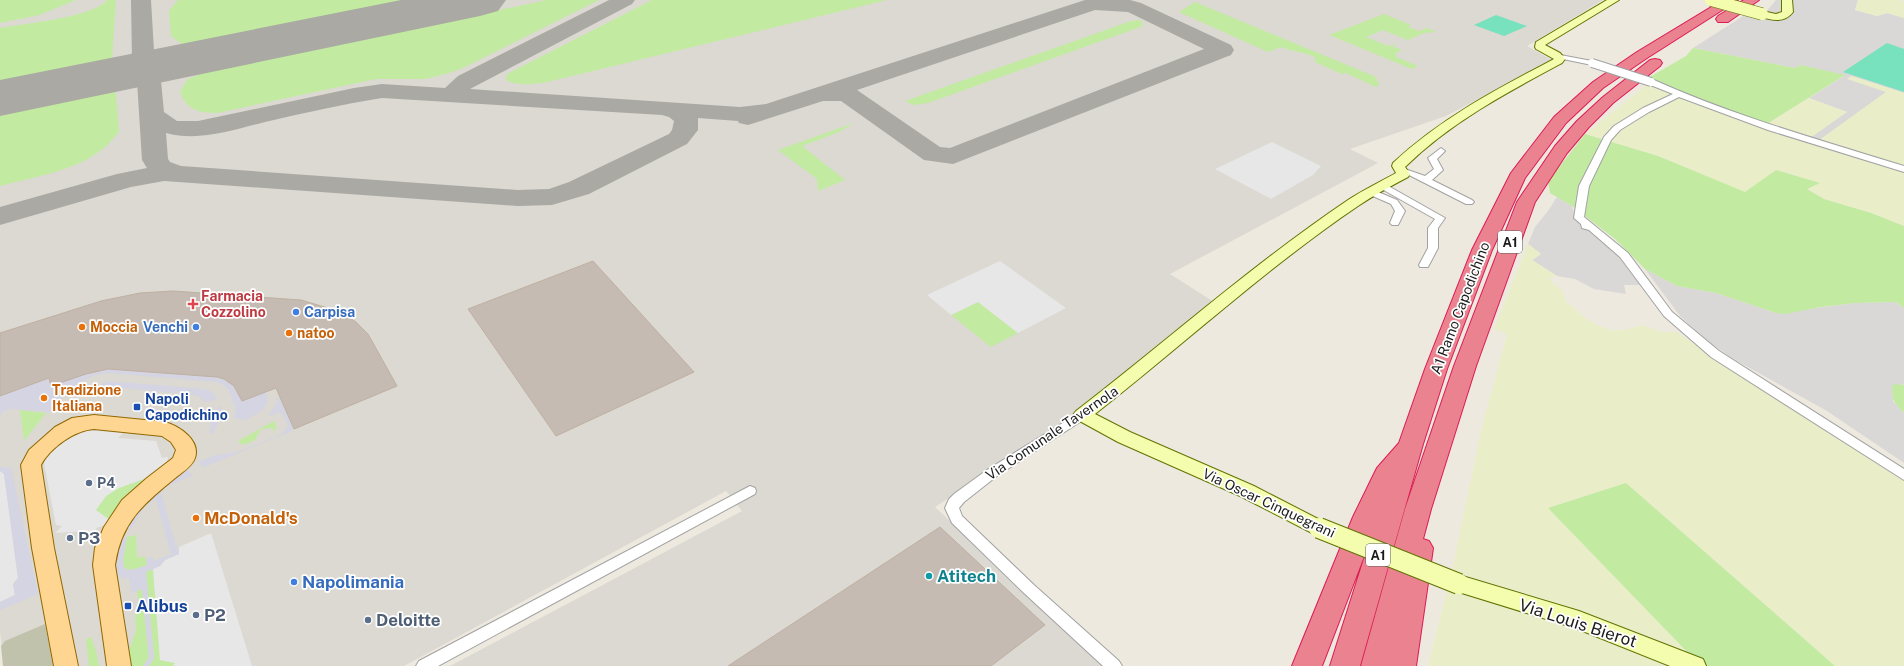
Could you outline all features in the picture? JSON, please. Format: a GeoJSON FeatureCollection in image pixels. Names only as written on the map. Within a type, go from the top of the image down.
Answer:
{"type":"FeatureCollection","features":[{"type":"Feature","properties":{"kind":"highway"},"geometry":{"type":"LineString","coordinates":[[1682,31],[1722,0]]}},
{"type":"Feature","properties":{"kind":"highway","name":"A1 Ramo Capodichino"},"geometry":{"type":"LineString","coordinates":[[1345,666],[1411,444],[1436,369],[1482,250],[1517,177],[1560,120],[1598,85],[1642,55],[1732,0]]}},
{"type":"Feature","properties":{"kind":"highway","name":"A1 Ramo Capodichino"},"geometry":{"type":"LineString","coordinates":[[1376,666],[1418,509],[1465,366],[1526,202],[1561,150],[1608,100],[1662,58],[1758,7]]}},
{"type":"Feature","properties":{"kind":"highway"},"geometry":{"type":"LineString","coordinates":[[1306,666],[1366,517],[1386,474],[1411,444]]}},
{"type":"Feature","properties":{"kind":"highway"},"geometry":{"type":"LineString","coordinates":[[1401,666],[1420,549],[1418,509]]}},
{"type":"Feature","properties":{"kind":"main road"},"geometry":{"type":"LineString","coordinates":[[66,666],[44,548],[31,465],[36,455],[62,432],[79,424],[94,422],[165,429],[174,432],[178,436],[186,450],[185,458],[180,463],[147,488],[130,506],[120,519],[108,542],[104,565],[118,666]]}},
{"type":"Feature","properties":{"kind":"street"},"geometry":{"type":"LineString","coordinates":[[1614,0],[1540,44],[1540,47],[1558,56],[1592,63],[1651,82],[1771,128],[1890,166],[1904,169]]}},
{"type":"Feature","properties":{"kind":"street"},"geometry":{"type":"LineString","coordinates":[[1711,0],[1758,7],[1773,17],[1784,16],[1788,12],[1787,0]]}},
{"type":"Feature","properties":{"kind":"street","name":"Via Comunale Tavernola"},"geometry":{"type":"LineString","coordinates":[[1114,666],[1029,589],[957,519],[952,508],[954,503],[992,473],[1082,416],[1222,301],[1354,202],[1403,174],[1398,166],[1459,115],[1558,61],[1560,59],[1558,56]]}},
{"type":"Feature","properties":{"kind":"street"},"geometry":{"type":"LineString","coordinates":[[1680,94],[1646,110],[1617,128],[1607,138],[1584,186],[1579,218],[1624,255],[1668,314],[1715,354],[1904,475]]}},
{"type":"Feature","properties":{"kind":"street"},"geometry":{"type":"LineString","coordinates":[[1426,180],[1439,170],[1432,158],[1440,151]]}},
{"type":"Feature","properties":{"kind":"street"},"geometry":{"type":"LineString","coordinates":[[1402,171],[1426,180],[1470,202]]}},
{"type":"Feature","properties":{"kind":"street"},"geometry":{"type":"LineString","coordinates":[[1377,189],[1394,202],[1400,211],[1396,223]]}},
{"type":"Feature","properties":{"kind":"street"},"geometry":{"type":"LineString","coordinates":[[1377,189],[1440,218],[1433,228],[1435,243],[1431,256],[1424,265]]}},
{"type":"Feature","properties":{"kind":"street","name":"Via Oscar Cinquegrani"},"geometry":{"type":"LineString","coordinates":[[1082,416],[1124,437],[1247,491],[1320,528],[1459,584]]}},
{"type":"Feature","properties":{"kind":"street"},"geometry":{"type":"LineString","coordinates":[[424,666],[750,491]]}},
{"type":"Feature","properties":{"kind":"street","name":"Via Louis Bierot"},"geometry":{"type":"LineString","coordinates":[[1459,584],[1579,620],[1695,666]]}},
{"type":"Feature","properties":{"kind":"shaded area"},"geometry":{"type":"Polygon","coordinates":[[[0,0],[1603,0],[1527,46],[1552,60],[1446,116],[1350,149],[1378,163],[1170,274],[1214,302],[1091,405],[935,507],[1105,666],[450,666],[742,511],[726,491],[404,666],[4,666],[0,632],[0,0]]]}},
{"type":"Feature","properties":{"kind":"shaded area"},"geometry":{"type":"Polygon","coordinates":[[[1776,0],[1858,0],[1855,10],[1877,16],[1887,13],[1904,18],[1904,93],[1851,76],[1887,92],[1818,141],[1803,136],[1847,112],[1809,98],[1844,76],[1801,65],[1795,68],[1693,48],[1748,13],[1765,13],[1776,0]]]}},
{"type":"Feature","properties":{"kind":"shaded area"},"geometry":{"type":"Polygon","coordinates":[[[1858,0],[1900,0],[1904,2],[1904,18],[1887,13],[1877,16],[1855,10],[1858,0]]]}},
{"type":"Feature","properties":{"kind":"shaded area"},"geometry":{"type":"Polygon","coordinates":[[[1851,76],[1904,93],[1904,226],[1871,213],[1824,199],[1807,188],[1820,183],[1776,170],[1746,193],[1658,156],[1585,134],[1653,80],[1767,124],[1809,98],[1847,112],[1813,136],[1805,136],[1818,141],[1886,92],[1847,79],[1851,76]]]}},
{"type":"Feature","properties":{"kind":"shaded area"},"geometry":{"type":"Polygon","coordinates":[[[1272,142],[1321,166],[1313,175],[1271,199],[1215,169],[1272,142]]]}},
{"type":"Feature","properties":{"kind":"shaded area"},"geometry":{"type":"Polygon","coordinates":[[[1557,197],[1572,206],[1576,219],[1615,252],[1640,285],[1624,285],[1626,294],[1594,289],[1575,279],[1557,276],[1532,260],[1541,254],[1528,244],[1535,227],[1557,197]]]}},
{"type":"Feature","properties":{"kind":"shaded area"},"geometry":{"type":"Polygon","coordinates":[[[1528,244],[1541,254],[1532,260],[1557,276],[1549,279],[1562,291],[1566,301],[1583,316],[1597,325],[1611,330],[1624,330],[1643,325],[1662,332],[1677,332],[1708,354],[1904,473],[1904,666],[1835,666],[1626,483],[1548,508],[1695,660],[1548,603],[1452,571],[1481,431],[1507,334],[1494,329],[1528,244]]]}},
{"type":"Feature","properties":{"kind":"shaded area"},"geometry":{"type":"Polygon","coordinates":[[[1000,261],[1066,308],[1018,333],[978,302],[951,315],[927,295],[1000,261]]]}},
{"type":"Feature","properties":{"kind":"shaded area"},"geometry":{"type":"Polygon","coordinates":[[[1645,269],[1677,286],[1716,293],[1776,313],[1855,303],[1896,302],[1904,308],[1904,385],[1901,384],[1893,401],[1904,413],[1904,463],[1827,411],[1730,357],[1705,339],[1680,316],[1645,269]]]}},
{"type":"Feature","properties":{"kind":"shaded area"},"geometry":{"type":"Polygon","coordinates":[[[108,369],[217,377],[224,379],[234,386],[242,401],[266,392],[268,402],[263,410],[246,420],[234,418],[236,410],[229,391],[225,386],[218,382],[107,373],[93,376],[78,383],[60,399],[50,412],[10,409],[2,412],[0,417],[0,396],[49,378],[108,369]]]}},
{"type":"Feature","properties":{"kind":"shaded area"},"geometry":{"type":"Polygon","coordinates":[[[107,381],[205,389],[212,392],[217,400],[204,402],[199,396],[195,395],[101,386],[107,381]]]}},
{"type":"Feature","properties":{"kind":"shaded area"},"geometry":{"type":"Polygon","coordinates":[[[280,397],[294,430],[202,468],[199,461],[217,455],[237,452],[280,435],[288,426],[282,413],[279,412],[270,416],[268,415],[276,405],[277,398],[280,397]]]}},
{"type":"Feature","properties":{"kind":"shaded area"},"geometry":{"type":"Polygon","coordinates":[[[217,406],[220,406],[222,416],[213,433],[209,434],[211,425],[209,415],[218,410],[217,406]]]}},
{"type":"Feature","properties":{"kind":"shaded area","name":"P4"},"geometry":{"type":"Polygon","coordinates":[[[87,430],[123,433],[118,438],[156,441],[162,458],[168,457],[167,462],[149,477],[119,488],[106,496],[96,510],[111,521],[109,524],[96,528],[97,532],[86,537],[85,531],[55,533],[62,526],[56,525],[43,458],[68,437],[87,430]]]}},
{"type":"Feature","properties":{"kind":"shaded area"},"geometry":{"type":"Polygon","coordinates":[[[0,467],[11,468],[38,594],[0,610],[0,602],[15,595],[13,584],[18,578],[4,474],[0,471],[0,467]]]}},
{"type":"Feature","properties":{"kind":"shaded area"},"geometry":{"type":"Polygon","coordinates":[[[187,468],[192,476],[160,489],[179,554],[165,560],[160,566],[146,572],[154,658],[149,666],[143,666],[149,658],[142,589],[132,593],[129,577],[124,579],[115,572],[115,553],[119,539],[127,537],[123,559],[124,567],[127,570],[147,565],[147,559],[153,557],[154,561],[171,554],[156,499],[145,506],[131,528],[124,529],[138,508],[156,489],[175,474],[177,475],[187,468]]]}},
{"type":"Feature","properties":{"kind":"shaded area"},"geometry":{"type":"Polygon","coordinates":[[[0,471],[4,474],[18,578],[13,584],[15,595],[0,602],[0,471]]]}},
{"type":"Feature","properties":{"kind":"shaded area","name":"P2"},"geometry":{"type":"Polygon","coordinates":[[[211,533],[252,666],[173,666],[175,663],[160,660],[153,569],[160,566],[165,560],[179,554],[179,547],[211,533]]]}},
{"type":"Feature","properties":{"kind":"shaded area"},"geometry":{"type":"Polygon","coordinates":[[[1448,586],[1578,622],[1681,666],[1428,666],[1448,586]]]}},
{"type":"Feature","properties":{"kind":"shaded area"},"geometry":{"type":"Polygon","coordinates":[[[45,624],[53,666],[3,666],[1,646],[5,641],[45,624]]]}},
{"type":"Feature","properties":{"kind":"green space"},"geometry":{"type":"Polygon","coordinates":[[[0,0],[76,0],[39,15],[0,23],[0,0]]]}},
{"type":"Feature","properties":{"kind":"green space"},"geometry":{"type":"Polygon","coordinates":[[[107,0],[116,0],[112,60],[0,82],[0,28],[74,15],[100,6],[107,0]]]}},
{"type":"Feature","properties":{"kind":"green space"},"geometry":{"type":"Polygon","coordinates":[[[178,0],[415,0],[195,44],[182,44],[171,36],[169,11],[178,0]]]}},
{"type":"Feature","properties":{"kind":"green space"},"geometry":{"type":"Polygon","coordinates":[[[547,0],[599,0],[463,68],[426,79],[376,79],[217,113],[204,112],[194,109],[186,102],[180,91],[188,79],[208,71],[547,0]]]}},
{"type":"Feature","properties":{"kind":"green space"},"geometry":{"type":"Polygon","coordinates":[[[652,0],[887,0],[543,83],[519,84],[506,80],[507,74],[652,0]]]}},
{"type":"Feature","properties":{"kind":"green space"},"geometry":{"type":"Polygon","coordinates":[[[1195,2],[1376,77],[1379,85],[1376,87],[1346,73],[1342,74],[1315,62],[1315,57],[1307,54],[1281,47],[1268,52],[1179,12],[1195,2]]]}},
{"type":"Feature","properties":{"kind":"green space"},"geometry":{"type":"Polygon","coordinates":[[[1384,14],[1411,25],[1408,27],[1419,31],[1427,28],[1436,32],[1424,33],[1408,40],[1383,30],[1366,37],[1388,46],[1398,43],[1392,46],[1402,50],[1396,53],[1396,57],[1418,66],[1412,69],[1329,35],[1384,14]]]}},
{"type":"Feature","properties":{"kind":"green space"},"geometry":{"type":"Polygon","coordinates":[[[1496,15],[1527,26],[1504,36],[1474,25],[1496,15]]]}},
{"type":"Feature","properties":{"kind":"green space"},"geometry":{"type":"Polygon","coordinates":[[[1141,20],[1143,26],[928,103],[913,105],[905,101],[1131,21],[1141,20]]]}},
{"type":"Feature","properties":{"kind":"green space"},"geometry":{"type":"Polygon","coordinates":[[[1887,43],[1904,49],[1904,92],[1843,72],[1887,43]]]}},
{"type":"Feature","properties":{"kind":"green space"},"geometry":{"type":"Polygon","coordinates":[[[1693,48],[1795,68],[1801,65],[1845,75],[1767,124],[1700,100],[1648,78],[1686,56],[1693,48]]]}},
{"type":"Feature","properties":{"kind":"green space"},"geometry":{"type":"Polygon","coordinates":[[[112,91],[116,93],[119,132],[104,148],[93,156],[68,168],[0,186],[0,114],[112,91]]]}},
{"type":"Feature","properties":{"kind":"green space"},"geometry":{"type":"Polygon","coordinates":[[[854,123],[839,132],[802,146],[845,180],[818,191],[817,179],[778,150],[854,123]]]}},
{"type":"Feature","properties":{"kind":"green space"},"geometry":{"type":"Polygon","coordinates":[[[1585,134],[1658,156],[1745,192],[1776,170],[1820,183],[1807,189],[1824,199],[1871,213],[1904,226],[1904,308],[1896,302],[1855,303],[1821,307],[1785,314],[1776,313],[1716,293],[1677,286],[1645,269],[1615,239],[1572,206],[1550,193],[1548,181],[1585,134]]]}},
{"type":"Feature","properties":{"kind":"green space"},"geometry":{"type":"Polygon","coordinates":[[[978,302],[1018,333],[991,347],[951,315],[978,302]]]}},
{"type":"Feature","properties":{"kind":"green space"},"geometry":{"type":"Polygon","coordinates":[[[1893,384],[1904,385],[1904,413],[1894,400],[1892,394],[1893,384]]]}},
{"type":"Feature","properties":{"kind":"green space"},"geometry":{"type":"Polygon","coordinates":[[[20,410],[46,413],[24,441],[20,410]]]}},
{"type":"Feature","properties":{"kind":"green space"},"geometry":{"type":"Polygon","coordinates":[[[274,421],[277,428],[272,433],[274,428],[261,429],[255,440],[243,445],[238,441],[274,421]]]}},
{"type":"Feature","properties":{"kind":"green space"},"geometry":{"type":"Polygon","coordinates":[[[166,463],[168,464],[111,521],[96,510],[102,501],[113,491],[148,477],[166,463]]]}},
{"type":"Feature","properties":{"kind":"green space"},"geometry":{"type":"Polygon","coordinates":[[[1626,483],[1835,666],[1704,666],[1695,660],[1548,508],[1626,483]]]}},
{"type":"Feature","properties":{"kind":"green space"},"geometry":{"type":"Polygon","coordinates":[[[136,535],[137,557],[145,557],[147,565],[130,570],[124,568],[123,559],[127,537],[136,535]]]}},
{"type":"Feature","properties":{"kind":"green space"},"geometry":{"type":"Polygon","coordinates":[[[153,569],[160,660],[176,663],[173,666],[149,666],[154,658],[146,572],[153,569]]]}},
{"type":"Feature","properties":{"kind":"green space"},"geometry":{"type":"Polygon","coordinates":[[[142,589],[149,658],[143,666],[131,666],[129,651],[136,630],[135,613],[140,610],[137,591],[142,589]]]}},
{"type":"Feature","properties":{"kind":"green space"},"geometry":{"type":"Polygon","coordinates":[[[91,637],[99,666],[89,666],[86,639],[91,637]]]}},
{"type":"Feature","properties":{"kind":"building"},"geometry":{"type":"Polygon","coordinates":[[[593,261],[694,372],[556,436],[468,309],[593,261]]]}},
{"type":"Feature","properties":{"kind":"building"},"geometry":{"type":"Polygon","coordinates":[[[173,291],[301,300],[338,311],[356,322],[368,334],[397,386],[294,429],[276,388],[242,401],[234,386],[224,379],[217,377],[108,369],[86,374],[51,386],[49,378],[0,396],[0,333],[101,301],[140,293],[173,291]]]}},
{"type":"Feature","properties":{"kind":"building","name":"Atitech"},"geometry":{"type":"Polygon","coordinates":[[[940,527],[1045,625],[991,666],[728,666],[940,527]]]}},
{"type":"Feature","properties":{"kind":"taxiway"},"geometry":{"type":"LineString","coordinates":[[112,75],[132,69],[143,61],[141,0]]}},
{"type":"Feature","properties":{"kind":"taxiway"},"geometry":{"type":"LineString","coordinates":[[465,96],[457,92],[456,89],[466,81],[625,0]]}},
{"type":"Feature","properties":{"kind":"taxiway"},"geometry":{"type":"LineString","coordinates":[[769,111],[1105,0]]}},
{"type":"Feature","properties":{"kind":"taxiway"},"geometry":{"type":"LineString","coordinates":[[821,94],[847,94],[933,154],[953,156],[1223,50],[1134,7],[1120,4],[1094,4]]}},
{"type":"Feature","properties":{"kind":"taxiway"},"geometry":{"type":"LineString","coordinates":[[144,54],[158,61],[167,62],[213,55]]}},
{"type":"Feature","properties":{"kind":"taxiway"},"geometry":{"type":"LineString","coordinates":[[104,77],[129,73],[146,75],[149,81],[155,160],[161,168],[177,174]]}},
{"type":"Feature","properties":{"kind":"taxiway"},"geometry":{"type":"LineString","coordinates":[[152,115],[158,121],[173,128],[190,129],[215,126],[354,95],[382,91],[663,108]]}},
{"type":"Feature","properties":{"kind":"taxiway"},"geometry":{"type":"LineString","coordinates":[[177,174],[518,198],[552,197],[579,188],[678,139],[685,130],[686,119],[678,112],[663,108]]}},
{"type":"Feature","properties":{"kind":"taxiway"},"geometry":{"type":"LineString","coordinates":[[663,108],[740,114],[769,111]]}},
{"type":"Feature","properties":{"kind":"taxiway"},"geometry":{"type":"LineString","coordinates":[[748,118],[769,111]]}},
{"type":"Feature","properties":{"kind":"taxiway"},"geometry":{"type":"LineString","coordinates":[[0,216],[127,180],[164,173],[177,174]]}},
{"type":"Feature","properties":{"kind":"runway"},"geometry":{"type":"LineString","coordinates":[[0,98],[480,0]]}},
{"type":"Feature","properties":{"kind":"place","name":"Farmacia Cozzolino"},"geometry":{"type":"Point","coordinates":[193,304]}},
{"type":"Feature","properties":{"kind":"place","name":"Carpisa"},"geometry":{"type":"Point","coordinates":[296,312]}},
{"type":"Feature","properties":{"kind":"place","name":"Moccia"},"geometry":{"type":"Point","coordinates":[82,327]}},
{"type":"Feature","properties":{"kind":"place","name":"Venchi"},"geometry":{"type":"Point","coordinates":[196,327]}},
{"type":"Feature","properties":{"kind":"place","name":"natoo"},"geometry":{"type":"Point","coordinates":[289,333]}},
{"type":"Feature","properties":{"kind":"place","name":"Tradizione Italiana"},"geometry":{"type":"Point","coordinates":[44,398]}},
{"type":"Feature","properties":{"kind":"place","name":"Napoli Capodichino"},"geometry":{"type":"Point","coordinates":[137,407]}},
{"type":"Feature","properties":{"kind":"place","name":"P4"},"geometry":{"type":"Point","coordinates":[89,483]}},
{"type":"Feature","properties":{"kind":"place","name":"McDonald's"},"geometry":{"type":"Point","coordinates":[196,518]}},
{"type":"Feature","properties":{"kind":"place","name":"P3"},"geometry":{"type":"Point","coordinates":[70,538]}},
{"type":"Feature","properties":{"kind":"place","name":"Atitech"},"geometry":{"type":"Point","coordinates":[929,576]}},
{"type":"Feature","properties":{"kind":"place","name":"Napolimania"},"geometry":{"type":"Point","coordinates":[294,582]}},
{"type":"Feature","properties":{"kind":"place","name":"Alibus"},"geometry":{"type":"Point","coordinates":[128,606]}},
{"type":"Feature","properties":{"kind":"place","name":"P2"},"geometry":{"type":"Point","coordinates":[196,615]}},
{"type":"Feature","properties":{"kind":"place","name":"Deloitte"},"geometry":{"type":"Point","coordinates":[368,620]}}]}
